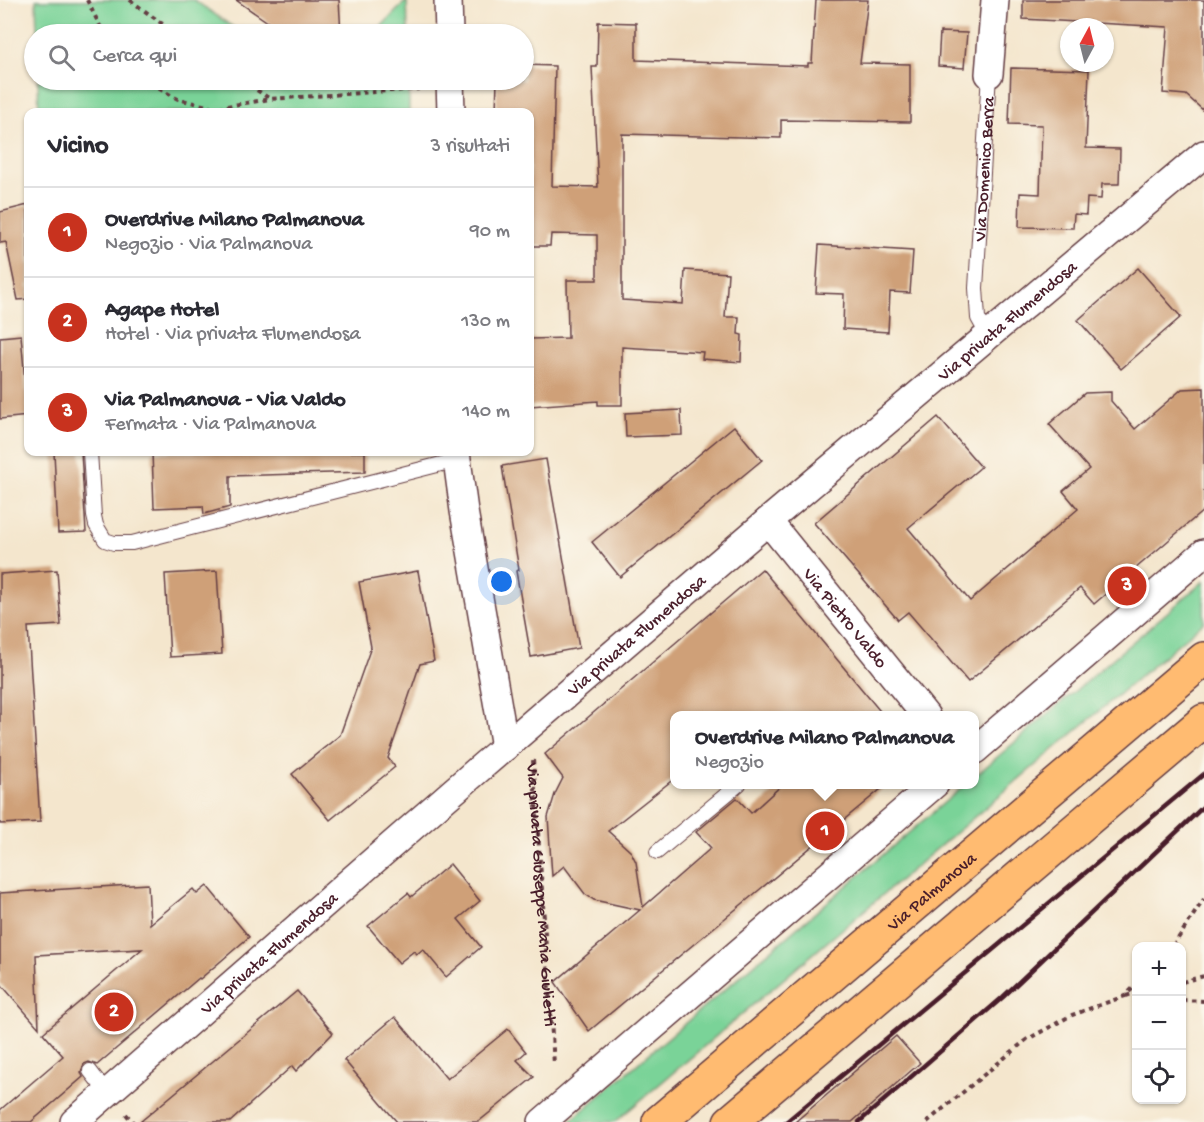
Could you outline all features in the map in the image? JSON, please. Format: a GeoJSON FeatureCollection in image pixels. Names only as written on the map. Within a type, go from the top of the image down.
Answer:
{"type":"FeatureCollection","features":[{"type":"Feature","properties":{"kind":"highway","name":"Via Palmanova"},"geometry":{"type":"LineString","coordinates":[[659,1122],[1204,659]]}},
{"type":"Feature","properties":{"kind":"highway"},"geometry":{"type":"LineString","coordinates":[[730,1122],[1204,721]]}},
{"type":"Feature","properties":{"kind":"street"},"geometry":{"type":"LineString","coordinates":[[448,0],[449,24]]}},
{"type":"Feature","properties":{"kind":"street","name":"Via Domenico Berra"},"geometry":{"type":"LineString","coordinates":[[989,74],[995,0]]}},
{"type":"Feature","properties":{"kind":"street"},"geometry":{"type":"LineString","coordinates":[[450,90],[451,108]]}},
{"type":"Feature","properties":{"kind":"street","name":"Via privata Flumendosa"},"geometry":{"type":"LineString","coordinates":[[74,1122],[768,521],[1204,154]]}},
{"type":"Feature","properties":{"kind":"street","name":"Via privata Giuseppe Maria Giulietti"},"geometry":{"type":"LineString","coordinates":[[456,456],[505,747]]}},
{"type":"Feature","properties":{"kind":"street","name":"Via Pietro Valdo"},"geometry":{"type":"LineString","coordinates":[[768,521],[922,711]]}},
{"type":"Feature","properties":{"kind":"street"},"geometry":{"type":"LineString","coordinates":[[979,747],[1204,552]]}},
{"type":"Feature","properties":{"kind":"street"},"geometry":{"type":"LineString","coordinates":[[542,1122],[929,789]]}},
{"type":"Feature","properties":{"kind":"lane","name":"Via Domenico Berra"},"geometry":{"type":"LineString","coordinates":[[988,336],[978,318],[976,279],[989,74]]}},
{"type":"Feature","properties":{"kind":"lane"},"geometry":{"type":"LineString","coordinates":[[90,456],[96,525],[105,540],[122,544],[456,456]]}},
{"type":"Feature","properties":{"kind":"lane"},"geometry":{"type":"LineString","coordinates":[[657,852],[733,789]]}},
{"type":"Feature","properties":{"kind":"lane"},"geometry":{"type":"LineString","coordinates":[[90,1071],[107,1093]]}},
{"type":"Feature","properties":{"kind":"path"},"geometry":{"type":"LineString","coordinates":[[87,0],[99,24]]}},
{"type":"Feature","properties":{"kind":"path"},"geometry":{"type":"LineString","coordinates":[[130,0],[162,24]]}},
{"type":"Feature","properties":{"kind":"path"},"geometry":{"type":"LineString","coordinates":[[161,90],[178,99],[215,108],[270,99],[403,90]]}},
{"type":"Feature","properties":{"kind":"path"},"geometry":{"type":"LineString","coordinates":[[257,90],[270,99]]}},
{"type":"Feature","properties":{"kind":"path","name":"Via privata Giuseppe Maria Giulietti"},"geometry":{"type":"LineString","coordinates":[[530,726],[554,1064]]}},
{"type":"Feature","properties":{"kind":"path"},"geometry":{"type":"LineString","coordinates":[[1176,942],[1204,898]]}},
{"type":"Feature","properties":{"kind":"path"},"geometry":{"type":"LineString","coordinates":[[1186,981],[1204,976]]}},
{"type":"Feature","properties":{"kind":"path"},"geometry":{"type":"LineString","coordinates":[[1125,996],[1132,990]]}},
{"type":"Feature","properties":{"kind":"path"},"geometry":{"type":"LineString","coordinates":[[927,1122],[1026,1040],[1072,1015],[1132,995]]}},
{"type":"Feature","properties":{"kind":"path"},"geometry":{"type":"LineString","coordinates":[[1186,1000],[1204,1002]]}},
{"type":"Feature","properties":{"kind":"green space"},"geometry":{"type":"Polygon","coordinates":[[[36,0],[194,0],[229,24],[37,24],[36,0]]]}},
{"type":"Feature","properties":{"kind":"green space"},"geometry":{"type":"Polygon","coordinates":[[[407,0],[408,24],[384,24],[407,0]]]}},
{"type":"Feature","properties":{"kind":"green space"},"geometry":{"type":"Polygon","coordinates":[[[38,90],[409,90],[409,108],[39,108],[38,90]]]}},
{"type":"Feature","properties":{"kind":"green space"},"geometry":{"type":"Polygon","coordinates":[[[1204,581],[1204,622],[615,1122],[569,1122],[960,789],[979,789],[979,773],[1204,581]]]}},
{"type":"Feature","properties":{"kind":"building"},"geometry":{"type":"Polygon","coordinates":[[[236,0],[339,0],[340,24],[271,24],[236,0]]]}},
{"type":"Feature","properties":{"kind":"building"},"geometry":{"type":"Polygon","coordinates":[[[816,0],[868,0],[860,63],[910,64],[910,122],[781,120],[781,138],[622,134],[622,300],[683,304],[685,270],[728,273],[725,317],[739,317],[738,334],[742,335],[741,362],[702,359],[703,352],[622,347],[622,405],[598,405],[598,401],[534,406],[534,339],[568,338],[567,280],[597,280],[597,235],[551,234],[550,246],[534,246],[534,108],[496,108],[497,90],[534,90],[534,65],[555,66],[552,186],[598,187],[592,67],[597,67],[598,22],[636,23],[636,60],[808,66],[808,63],[812,63],[816,0]]]}},
{"type":"Feature","properties":{"kind":"building"},"geometry":{"type":"Polygon","coordinates":[[[1023,0],[1204,0],[1204,111],[1186,95],[1163,93],[1168,27],[1114,24],[1114,18],[1060,18],[1060,21],[1023,19],[1023,0]]]}},
{"type":"Feature","properties":{"kind":"building"},"geometry":{"type":"Polygon","coordinates":[[[940,32],[967,33],[964,68],[938,66],[940,32]]]}},
{"type":"Feature","properties":{"kind":"building"},"geometry":{"type":"Polygon","coordinates":[[[1011,68],[1089,72],[1086,148],[1120,149],[1119,184],[1102,184],[1101,199],[1087,198],[1086,215],[1074,214],[1073,228],[1019,227],[1020,193],[1040,194],[1042,125],[1009,124],[1011,68]]]}},
{"type":"Feature","properties":{"kind":"building"},"geometry":{"type":"Polygon","coordinates":[[[24,206],[24,299],[18,300],[6,242],[0,243],[0,212],[24,206]]]}},
{"type":"Feature","properties":{"kind":"building"},"geometry":{"type":"Polygon","coordinates":[[[819,245],[913,251],[910,293],[890,292],[888,332],[843,329],[844,294],[816,293],[819,245]]]}},
{"type":"Feature","properties":{"kind":"building"},"geometry":{"type":"Polygon","coordinates":[[[1138,268],[1181,317],[1121,369],[1078,320],[1138,268]]]}},
{"type":"Feature","properties":{"kind":"building"},"geometry":{"type":"Polygon","coordinates":[[[21,335],[24,416],[0,419],[0,337],[21,335]]]}},
{"type":"Feature","properties":{"kind":"building"},"geometry":{"type":"Polygon","coordinates":[[[1204,388],[1204,510],[1094,604],[1080,588],[968,682],[908,612],[898,620],[814,523],[938,417],[981,467],[908,528],[970,601],[1078,509],[1063,491],[1089,469],[1049,424],[1085,393],[1111,392],[1111,401],[1135,429],[1182,389],[1204,388]]]}},
{"type":"Feature","properties":{"kind":"building"},"geometry":{"type":"Polygon","coordinates":[[[681,410],[682,435],[626,437],[625,413],[681,410]]]}},
{"type":"Feature","properties":{"kind":"building"},"geometry":{"type":"Polygon","coordinates":[[[734,426],[762,460],[620,577],[592,542],[734,426]]]}},
{"type":"Feature","properties":{"kind":"building"},"geometry":{"type":"Polygon","coordinates":[[[54,456],[81,456],[86,532],[58,533],[54,456]]]}},
{"type":"Feature","properties":{"kind":"building"},"geometry":{"type":"Polygon","coordinates":[[[152,456],[365,456],[365,472],[230,476],[230,507],[204,514],[203,506],[154,508],[152,456]]]}},
{"type":"Feature","properties":{"kind":"building"},"geometry":{"type":"Polygon","coordinates":[[[546,459],[579,648],[531,657],[516,571],[519,570],[502,466],[546,459]]]}},
{"type":"Feature","properties":{"kind":"building"},"geometry":{"type":"Polygon","coordinates":[[[762,569],[880,711],[670,711],[670,782],[608,831],[631,852],[636,862],[643,907],[711,848],[696,832],[737,798],[751,813],[777,789],[881,789],[589,1031],[555,982],[640,910],[594,900],[585,894],[564,866],[552,876],[548,817],[563,778],[545,754],[762,569]]]}},
{"type":"Feature","properties":{"kind":"building"},"geometry":{"type":"Polygon","coordinates":[[[57,570],[61,625],[28,627],[40,822],[0,824],[0,574],[57,570]]]}},
{"type":"Feature","properties":{"kind":"building"},"geometry":{"type":"Polygon","coordinates":[[[217,571],[222,654],[170,657],[165,574],[217,571]]]}},
{"type":"Feature","properties":{"kind":"building"},"geometry":{"type":"Polygon","coordinates":[[[418,571],[434,661],[420,664],[388,758],[395,767],[330,820],[292,774],[340,735],[371,647],[359,582],[418,571]]]}},
{"type":"Feature","properties":{"kind":"building"},"geometry":{"type":"Polygon","coordinates":[[[450,864],[480,901],[458,919],[481,947],[446,977],[423,949],[417,954],[414,951],[399,963],[368,926],[408,893],[411,897],[450,864]]]}},
{"type":"Feature","properties":{"kind":"building"},"geometry":{"type":"Polygon","coordinates":[[[148,884],[150,924],[193,889],[197,894],[207,886],[249,937],[97,1065],[89,1062],[84,1064],[81,1072],[83,1077],[31,1122],[0,1122],[0,1110],[63,1056],[43,1033],[142,949],[36,955],[39,1028],[0,983],[0,893],[148,884]]]}},
{"type":"Feature","properties":{"kind":"building"},"geometry":{"type":"Polygon","coordinates":[[[297,991],[333,1033],[296,1071],[292,1066],[230,1122],[140,1122],[297,991]]]}},
{"type":"Feature","properties":{"kind":"building"},"geometry":{"type":"Polygon","coordinates":[[[395,1017],[447,1079],[508,1029],[526,1052],[517,1060],[534,1077],[478,1122],[397,1122],[344,1060],[395,1017]]]}},
{"type":"Feature","properties":{"kind":"building"},"geometry":{"type":"Polygon","coordinates":[[[896,1036],[920,1063],[852,1122],[795,1122],[896,1036]]]}},
{"type":"Feature","properties":{"kind":"railway"},"geometry":{"type":"LineString","coordinates":[[786,1122],[1204,774]]}},
{"type":"Feature","properties":{"kind":"railway"},"geometry":{"type":"LineString","coordinates":[[859,1122],[1003,997],[1204,806]]}},
{"type":"Feature","properties":{"kind":"place","name":"Via Palmanova - Via Valdo"},"geometry":{"type":"Point","coordinates":[1127,586]}},
{"type":"Feature","properties":{"kind":"place","name":"Overdrive Milano Palmanova"},"geometry":{"type":"Point","coordinates":[825,831]}},
{"type":"Feature","properties":{"kind":"place","name":"Agape Hotel"},"geometry":{"type":"Point","coordinates":[114,1012]}}]}
